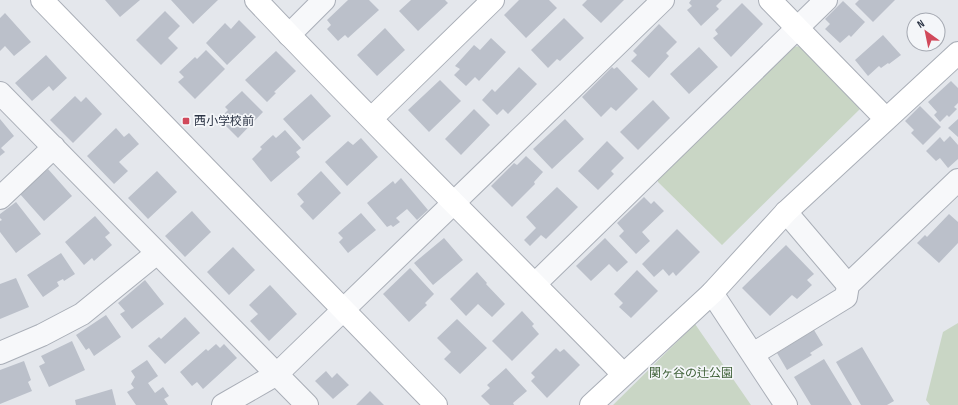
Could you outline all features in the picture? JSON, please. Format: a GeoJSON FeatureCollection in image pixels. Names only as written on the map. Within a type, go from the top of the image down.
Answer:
{"type":"FeatureCollection","features":[{"type":"Feature","properties":{"kind":"street"},"geometry":{"type":"LineString","coordinates":[[42,0],[436,405]]}},
{"type":"Feature","properties":{"kind":"street"},"geometry":{"type":"LineString","coordinates":[[256,0],[623,374]]}},
{"type":"Feature","properties":{"kind":"street"},"geometry":{"type":"LineString","coordinates":[[289,35],[324,0]]}},
{"type":"Feature","properties":{"kind":"street"},"geometry":{"type":"LineString","coordinates":[[372,118],[493,0]]}},
{"type":"Feature","properties":{"kind":"street"},"geometry":{"type":"LineString","coordinates":[[224,405],[277,374],[663,0]]}},
{"type":"Feature","properties":{"kind":"street"},"geometry":{"type":"LineString","coordinates":[[770,0],[886,119]]}},
{"type":"Feature","properties":{"kind":"street"},"geometry":{"type":"LineString","coordinates":[[535,284],[826,0]]}},
{"type":"Feature","properties":{"kind":"street"},"geometry":{"type":"LineString","coordinates":[[591,405],[712,293],[786,212],[958,53]]}},
{"type":"Feature","properties":{"kind":"street"},"geometry":{"type":"LineString","coordinates":[[0,94],[307,405]]}},
{"type":"Feature","properties":{"kind":"street"},"geometry":{"type":"LineString","coordinates":[[0,198],[54,147]]}},
{"type":"Feature","properties":{"kind":"street"},"geometry":{"type":"LineString","coordinates":[[753,354],[846,297],[848,285],[958,180]]}},
{"type":"Feature","properties":{"kind":"street"},"geometry":{"type":"LineString","coordinates":[[786,212],[848,285]]}},
{"type":"Feature","properties":{"kind":"street"},"geometry":{"type":"LineString","coordinates":[[0,353],[42,335],[82,314],[157,253]]}},
{"type":"Feature","properties":{"kind":"street"},"geometry":{"type":"LineString","coordinates":[[712,293],[786,405]]}},
{"type":"Feature","properties":{"kind":"green space"},"geometry":{"type":"Polygon","coordinates":[[[803,46],[861,108],[722,245],[658,182],[658,177],[788,47],[803,46]]]}},
{"type":"Feature","properties":{"kind":"green space"},"geometry":{"type":"Polygon","coordinates":[[[958,323],[958,405],[930,405],[926,400],[943,332],[958,323]]]}},
{"type":"Feature","properties":{"kind":"green space","name":"関ヶ谷の辻公園"},"geometry":{"type":"Polygon","coordinates":[[[695,324],[751,405],[613,405],[695,324]]]}},
{"type":"Feature","properties":{"kind":"building"},"geometry":{"type":"Polygon","coordinates":[[[105,0],[140,0],[120,17],[105,0]]]}},
{"type":"Feature","properties":{"kind":"building"},"geometry":{"type":"Polygon","coordinates":[[[171,0],[218,0],[193,24],[171,0]]]}},
{"type":"Feature","properties":{"kind":"building"},"geometry":{"type":"Polygon","coordinates":[[[348,0],[369,0],[379,10],[348,38],[345,35],[338,41],[327,29],[331,25],[327,20],[348,0]]]}},
{"type":"Feature","properties":{"kind":"building"},"geometry":{"type":"Polygon","coordinates":[[[411,0],[445,0],[448,3],[418,31],[399,11],[411,0]]]}},
{"type":"Feature","properties":{"kind":"building"},"geometry":{"type":"Polygon","coordinates":[[[519,0],[549,0],[557,8],[526,38],[504,15],[519,0]]]}},
{"type":"Feature","properties":{"kind":"building"},"geometry":{"type":"Polygon","coordinates":[[[587,0],[624,0],[601,23],[582,5],[587,0]]]}},
{"type":"Feature","properties":{"kind":"building"},"geometry":{"type":"Polygon","coordinates":[[[691,0],[722,0],[716,6],[719,9],[701,26],[687,10],[692,6],[689,3],[691,0]]]}},
{"type":"Feature","properties":{"kind":"building"},"geometry":{"type":"Polygon","coordinates":[[[859,0],[895,0],[873,22],[855,4],[859,0]]]}},
{"type":"Feature","properties":{"kind":"building"},"geometry":{"type":"Polygon","coordinates":[[[843,1],[865,22],[851,37],[849,35],[840,43],[825,29],[830,24],[825,19],[843,1]]]}},
{"type":"Feature","properties":{"kind":"building"},"geometry":{"type":"Polygon","coordinates":[[[742,3],[763,24],[731,57],[713,38],[718,34],[715,30],[742,3]]]}},
{"type":"Feature","properties":{"kind":"building"},"geometry":{"type":"Polygon","coordinates":[[[165,11],[180,26],[168,38],[178,48],[161,65],[136,40],[165,11]]]}},
{"type":"Feature","properties":{"kind":"building"},"geometry":{"type":"Polygon","coordinates":[[[5,13],[31,42],[14,56],[5,46],[0,51],[0,18],[5,13]]]}},
{"type":"Feature","properties":{"kind":"building"},"geometry":{"type":"Polygon","coordinates":[[[564,18],[584,38],[560,61],[557,59],[548,68],[531,50],[564,18]]]}},
{"type":"Feature","properties":{"kind":"building"},"geometry":{"type":"Polygon","coordinates":[[[239,20],[256,37],[227,65],[206,43],[225,23],[231,29],[239,20]]]}},
{"type":"Feature","properties":{"kind":"building"},"geometry":{"type":"Polygon","coordinates":[[[659,24],[677,42],[666,53],[669,56],[649,78],[631,61],[637,55],[633,51],[659,24]]]}},
{"type":"Feature","properties":{"kind":"building"},"geometry":{"type":"Polygon","coordinates":[[[385,28],[405,50],[377,76],[357,55],[385,28]]]}},
{"type":"Feature","properties":{"kind":"building"},"geometry":{"type":"Polygon","coordinates":[[[883,35],[901,55],[881,68],[879,66],[868,76],[855,60],[883,35]]]}},
{"type":"Feature","properties":{"kind":"building"},"geometry":{"type":"Polygon","coordinates":[[[491,38],[506,52],[479,81],[475,77],[466,86],[454,75],[460,69],[455,66],[474,45],[480,50],[491,38]]]}},
{"type":"Feature","properties":{"kind":"building"},"geometry":{"type":"Polygon","coordinates":[[[699,47],[718,67],[689,94],[670,74],[699,47]]]}},
{"type":"Feature","properties":{"kind":"building"},"geometry":{"type":"Polygon","coordinates":[[[206,50],[225,69],[195,99],[178,82],[184,77],[179,72],[195,57],[197,59],[206,50]]]}},
{"type":"Feature","properties":{"kind":"building"},"geometry":{"type":"Polygon","coordinates":[[[276,51],[296,71],[274,92],[276,93],[267,102],[245,80],[276,51]]]}},
{"type":"Feature","properties":{"kind":"building"},"geometry":{"type":"Polygon","coordinates":[[[46,55],[67,78],[53,91],[49,86],[32,101],[15,83],[46,55]]]}},
{"type":"Feature","properties":{"kind":"building"},"geometry":{"type":"Polygon","coordinates":[[[519,67],[537,84],[508,114],[503,109],[497,115],[482,100],[492,89],[495,92],[519,67]]]}},
{"type":"Feature","properties":{"kind":"building"},"geometry":{"type":"Polygon","coordinates":[[[612,67],[614,69],[617,67],[638,89],[616,111],[611,107],[601,117],[582,97],[612,67]]]}},
{"type":"Feature","properties":{"kind":"building"},"geometry":{"type":"Polygon","coordinates":[[[440,80],[461,101],[429,132],[408,110],[440,80]]]}},
{"type":"Feature","properties":{"kind":"building"},"geometry":{"type":"Polygon","coordinates":[[[951,81],[958,88],[958,103],[954,107],[957,109],[949,117],[947,115],[940,122],[934,115],[937,112],[928,102],[951,81]]]}},
{"type":"Feature","properties":{"kind":"building"},"geometry":{"type":"Polygon","coordinates":[[[242,91],[263,112],[238,138],[219,119],[228,110],[225,107],[242,91]]]}},
{"type":"Feature","properties":{"kind":"building"},"geometry":{"type":"Polygon","coordinates":[[[311,94],[331,116],[303,141],[283,119],[311,94]]]}},
{"type":"Feature","properties":{"kind":"building"},"geometry":{"type":"Polygon","coordinates":[[[75,96],[81,102],[86,97],[102,114],[73,143],[50,120],[75,96]]]}},
{"type":"Feature","properties":{"kind":"building"},"geometry":{"type":"Polygon","coordinates":[[[653,100],[670,118],[638,150],[620,132],[653,100]]]}},
{"type":"Feature","properties":{"kind":"building"},"geometry":{"type":"Polygon","coordinates":[[[920,106],[941,127],[923,145],[911,133],[914,130],[905,121],[920,106]]]}},
{"type":"Feature","properties":{"kind":"building"},"geometry":{"type":"Polygon","coordinates":[[[474,109],[490,125],[461,155],[445,139],[474,109]]]}},
{"type":"Feature","properties":{"kind":"building"},"geometry":{"type":"Polygon","coordinates":[[[0,119],[14,136],[1,148],[5,152],[0,156],[0,119]]]}},
{"type":"Feature","properties":{"kind":"building"},"geometry":{"type":"Polygon","coordinates":[[[565,119],[584,139],[552,169],[533,149],[565,119]]]}},
{"type":"Feature","properties":{"kind":"building"},"geometry":{"type":"Polygon","coordinates":[[[958,119],[958,137],[948,128],[958,119]]]}},
{"type":"Feature","properties":{"kind":"building"},"geometry":{"type":"Polygon","coordinates":[[[116,128],[124,137],[129,133],[139,144],[119,162],[128,171],[114,184],[87,156],[116,128]]]}},
{"type":"Feature","properties":{"kind":"building"},"geometry":{"type":"Polygon","coordinates":[[[285,130],[301,148],[296,152],[300,157],[271,182],[252,159],[262,149],[260,147],[273,135],[276,138],[285,130]]]}},
{"type":"Feature","properties":{"kind":"building"},"geometry":{"type":"Polygon","coordinates":[[[950,136],[958,145],[958,159],[948,168],[940,158],[936,161],[926,151],[940,137],[944,142],[950,136]]]}},
{"type":"Feature","properties":{"kind":"building"},"geometry":{"type":"Polygon","coordinates":[[[361,138],[378,157],[347,186],[325,162],[348,141],[353,145],[361,138]]]}},
{"type":"Feature","properties":{"kind":"building"},"geometry":{"type":"Polygon","coordinates":[[[607,141],[624,158],[611,171],[614,174],[598,190],[578,171],[607,141]]]}},
{"type":"Feature","properties":{"kind":"building"},"geometry":{"type":"Polygon","coordinates":[[[526,156],[543,172],[534,182],[535,184],[512,207],[491,186],[514,163],[517,165],[526,156]]]}},
{"type":"Feature","properties":{"kind":"building"},"geometry":{"type":"Polygon","coordinates":[[[48,169],[72,196],[44,221],[20,194],[48,169]]]}},
{"type":"Feature","properties":{"kind":"building"},"geometry":{"type":"Polygon","coordinates":[[[157,171],[177,192],[148,219],[128,198],[157,171]]]}},
{"type":"Feature","properties":{"kind":"building"},"geometry":{"type":"Polygon","coordinates":[[[321,171],[341,193],[313,220],[300,206],[304,202],[297,194],[321,171]]]}},
{"type":"Feature","properties":{"kind":"building"},"geometry":{"type":"Polygon","coordinates":[[[401,178],[428,210],[417,220],[407,209],[396,218],[400,222],[393,227],[391,225],[387,227],[367,203],[393,181],[395,184],[401,178]]]}},
{"type":"Feature","properties":{"kind":"building"},"geometry":{"type":"Polygon","coordinates":[[[557,187],[578,207],[546,239],[541,235],[530,246],[524,240],[536,228],[526,217],[557,187]]]}},
{"type":"Feature","properties":{"kind":"building"},"geometry":{"type":"Polygon","coordinates":[[[644,197],[651,204],[654,201],[664,211],[642,232],[650,241],[636,254],[619,236],[624,231],[617,223],[644,197]]]}},
{"type":"Feature","properties":{"kind":"building"},"geometry":{"type":"Polygon","coordinates":[[[16,202],[41,234],[16,253],[0,232],[0,221],[2,220],[0,218],[0,214],[16,202]]]}},
{"type":"Feature","properties":{"kind":"building"},"geometry":{"type":"Polygon","coordinates":[[[192,211],[211,232],[185,257],[165,236],[192,211]]]}},
{"type":"Feature","properties":{"kind":"building"},"geometry":{"type":"Polygon","coordinates":[[[361,213],[376,230],[348,253],[339,242],[343,238],[338,233],[361,213]]]}},
{"type":"Feature","properties":{"kind":"building"},"geometry":{"type":"Polygon","coordinates":[[[949,214],[958,222],[958,243],[939,263],[917,243],[925,235],[927,237],[949,214]]]}},
{"type":"Feature","properties":{"kind":"building"},"geometry":{"type":"Polygon","coordinates":[[[95,216],[110,233],[105,237],[112,245],[94,261],[92,258],[84,265],[65,242],[95,216]]]}},
{"type":"Feature","properties":{"kind":"building"},"geometry":{"type":"Polygon","coordinates":[[[677,229],[700,252],[676,276],[673,272],[669,276],[663,269],[654,277],[642,264],[677,229]]]}},
{"type":"Feature","properties":{"kind":"building"},"geometry":{"type":"Polygon","coordinates":[[[444,238],[463,260],[433,285],[414,263],[444,238]]]}},
{"type":"Feature","properties":{"kind":"building"},"geometry":{"type":"Polygon","coordinates":[[[605,238],[628,262],[617,272],[609,264],[591,281],[576,266],[605,238]]]}},
{"type":"Feature","properties":{"kind":"building"},"geometry":{"type":"Polygon","coordinates":[[[786,245],[814,274],[807,280],[812,285],[797,299],[792,295],[770,316],[742,288],[786,245]]]}},
{"type":"Feature","properties":{"kind":"building"},"geometry":{"type":"Polygon","coordinates":[[[233,247],[255,270],[229,295],[207,272],[233,247]]]}},
{"type":"Feature","properties":{"kind":"building"},"geometry":{"type":"Polygon","coordinates":[[[61,253],[75,274],[64,281],[63,279],[57,282],[59,286],[43,297],[27,275],[61,253]]]}},
{"type":"Feature","properties":{"kind":"building"},"geometry":{"type":"Polygon","coordinates":[[[410,268],[434,294],[425,303],[427,305],[409,322],[383,294],[410,268]]]}},
{"type":"Feature","properties":{"kind":"building"},"geometry":{"type":"Polygon","coordinates":[[[637,270],[658,291],[631,318],[619,307],[623,303],[614,294],[637,270]]]}},
{"type":"Feature","properties":{"kind":"building"},"geometry":{"type":"Polygon","coordinates":[[[477,272],[505,304],[492,317],[478,304],[466,316],[450,299],[477,272]]]}},
{"type":"Feature","properties":{"kind":"building"},"geometry":{"type":"Polygon","coordinates":[[[16,278],[29,307],[0,319],[0,284],[16,278]]]}},
{"type":"Feature","properties":{"kind":"building"},"geometry":{"type":"Polygon","coordinates":[[[145,280],[164,304],[132,329],[120,314],[125,311],[118,303],[145,280]]]}},
{"type":"Feature","properties":{"kind":"building"},"geometry":{"type":"Polygon","coordinates":[[[270,285],[297,314],[269,341],[250,321],[258,314],[249,305],[270,285]]]}},
{"type":"Feature","properties":{"kind":"building"},"geometry":{"type":"Polygon","coordinates":[[[522,311],[534,324],[532,326],[539,334],[512,361],[492,341],[522,311]]]}},
{"type":"Feature","properties":{"kind":"building"},"geometry":{"type":"Polygon","coordinates":[[[106,315],[121,337],[94,356],[89,348],[86,350],[76,335],[106,315]]]}},
{"type":"Feature","properties":{"kind":"building"},"geometry":{"type":"Polygon","coordinates":[[[185,317],[200,333],[165,364],[148,346],[159,337],[161,339],[185,317]]]}},
{"type":"Feature","properties":{"kind":"building"},"geometry":{"type":"Polygon","coordinates":[[[457,319],[487,348],[460,374],[444,359],[451,352],[437,338],[457,319]]]}},
{"type":"Feature","properties":{"kind":"building"},"geometry":{"type":"Polygon","coordinates":[[[814,330],[823,345],[810,353],[812,355],[787,370],[777,353],[814,330]]]}},
{"type":"Feature","properties":{"kind":"building"},"geometry":{"type":"Polygon","coordinates":[[[72,341],[85,370],[49,387],[39,366],[45,363],[41,356],[72,341]]]}},
{"type":"Feature","properties":{"kind":"building"},"geometry":{"type":"Polygon","coordinates":[[[216,344],[220,348],[224,344],[237,358],[203,389],[197,382],[192,386],[180,372],[206,349],[208,351],[216,344]]]}},
{"type":"Feature","properties":{"kind":"building"},"geometry":{"type":"Polygon","coordinates":[[[862,347],[894,401],[887,405],[861,405],[836,362],[862,347]]]}},
{"type":"Feature","properties":{"kind":"building"},"geometry":{"type":"Polygon","coordinates":[[[556,348],[560,352],[564,349],[580,365],[547,398],[531,381],[535,377],[531,373],[556,348]]]}},
{"type":"Feature","properties":{"kind":"building"},"geometry":{"type":"Polygon","coordinates":[[[824,359],[852,405],[811,405],[794,377],[824,359]]]}},
{"type":"Feature","properties":{"kind":"building"},"geometry":{"type":"Polygon","coordinates":[[[147,360],[158,376],[148,383],[155,393],[163,387],[169,396],[164,399],[168,405],[136,405],[127,392],[134,388],[131,384],[135,377],[131,371],[147,360]]]}},
{"type":"Feature","properties":{"kind":"building"},"geometry":{"type":"Polygon","coordinates":[[[24,361],[31,380],[28,382],[32,391],[0,404],[0,370],[24,361]]]}},
{"type":"Feature","properties":{"kind":"building"},"geometry":{"type":"Polygon","coordinates":[[[506,368],[527,391],[513,403],[514,405],[490,405],[481,396],[490,388],[487,385],[506,368]]]}},
{"type":"Feature","properties":{"kind":"building"},"geometry":{"type":"Polygon","coordinates":[[[326,371],[332,378],[337,373],[349,385],[333,399],[315,381],[326,371]]]}},
{"type":"Feature","properties":{"kind":"building"},"geometry":{"type":"Polygon","coordinates":[[[112,389],[116,405],[76,405],[75,400],[112,389]]]}},
{"type":"Feature","properties":{"kind":"building"},"geometry":{"type":"Polygon","coordinates":[[[370,391],[384,405],[356,405],[370,391]]]}},
{"type":"Feature","properties":{"kind":"place","name":"西小学校前"},"geometry":{"type":"Point","coordinates":[186,121]}}]}
